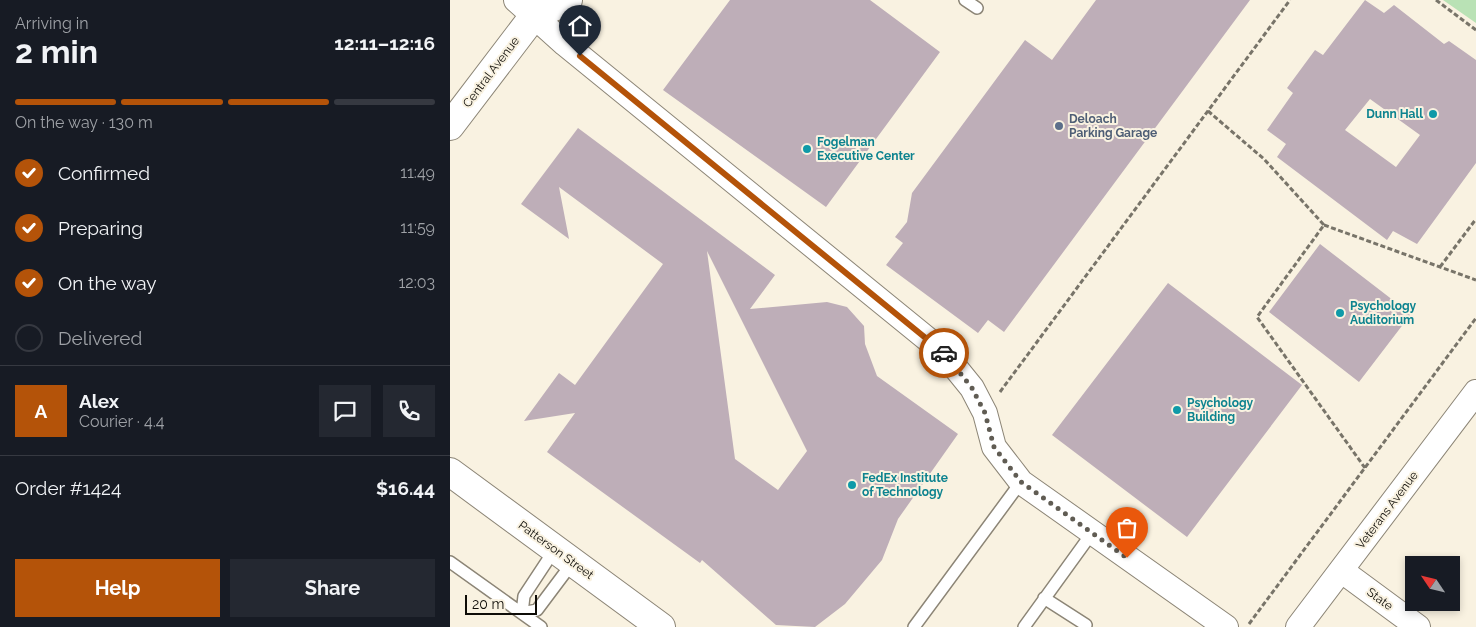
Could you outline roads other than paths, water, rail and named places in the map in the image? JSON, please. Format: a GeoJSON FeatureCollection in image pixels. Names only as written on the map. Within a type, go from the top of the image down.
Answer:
{"type":"FeatureCollection","features":[{"type":"Feature","properties":{"kind":"street","name":"Central Avenue"},"geometry":{"type":"LineString","coordinates":[[450,126],[529,6],[568,0]]}},
{"type":"Feature","properties":{"kind":"street"},"geometry":{"type":"LineString","coordinates":[[529,6],[942,351],[972,388],[985,413],[994,447],[1021,482],[1226,627]]}},
{"type":"Feature","properties":{"kind":"street","name":"Veterans Avenue"},"geometry":{"type":"LineString","coordinates":[[1298,627],[1476,392]]}},
{"type":"Feature","properties":{"kind":"street","name":"Patterson Street"},"geometry":{"type":"LineString","coordinates":[[450,472],[661,627]]}},
{"type":"Feature","properties":{"kind":"street","name":"State"},"geometry":{"type":"LineString","coordinates":[[1342,571],[1418,627]]}},
{"type":"Feature","properties":{"kind":"lane"},"geometry":{"type":"LineString","coordinates":[[965,0],[977,8]]}},
{"type":"Feature","properties":{"kind":"lane"},"geometry":{"type":"LineString","coordinates":[[914,627],[1021,482]]}},
{"type":"Feature","properties":{"kind":"lane"},"geometry":{"type":"LineString","coordinates":[[1024,627],[1092,534]]}},
{"type":"Feature","properties":{"kind":"lane"},"geometry":{"type":"LineString","coordinates":[[522,613],[538,610],[564,556]]}},
{"type":"Feature","properties":{"kind":"lane"},"geometry":{"type":"LineString","coordinates":[[522,613],[524,596],[564,556]]}},
{"type":"Feature","properties":{"kind":"lane"},"geometry":{"type":"LineString","coordinates":[[450,562],[541,627]]}},
{"type":"Feature","properties":{"kind":"lane"},"geometry":{"type":"LineString","coordinates":[[1044,598],[1086,625]]}},
{"type":"Feature","properties":{"kind":"place","name":"Dunn Hall"},"geometry":{"type":"Point","coordinates":[1433,114]}},
{"type":"Feature","properties":{"kind":"place","name":"Deloach Parking Garage"},"geometry":{"type":"Point","coordinates":[1059,126]}},
{"type":"Feature","properties":{"kind":"place","name":"Fogelman Executive Center"},"geometry":{"type":"Point","coordinates":[807,149]}},
{"type":"Feature","properties":{"kind":"place","name":"Psychology Auditorium"},"geometry":{"type":"Point","coordinates":[1340,313]}},
{"type":"Feature","properties":{"kind":"place","name":"Psychology Building"},"geometry":{"type":"Point","coordinates":[1177,410]}},
{"type":"Feature","properties":{"kind":"place","name":"FedEx Institute of Technology"},"geometry":{"type":"Point","coordinates":[852,485]}}]}
